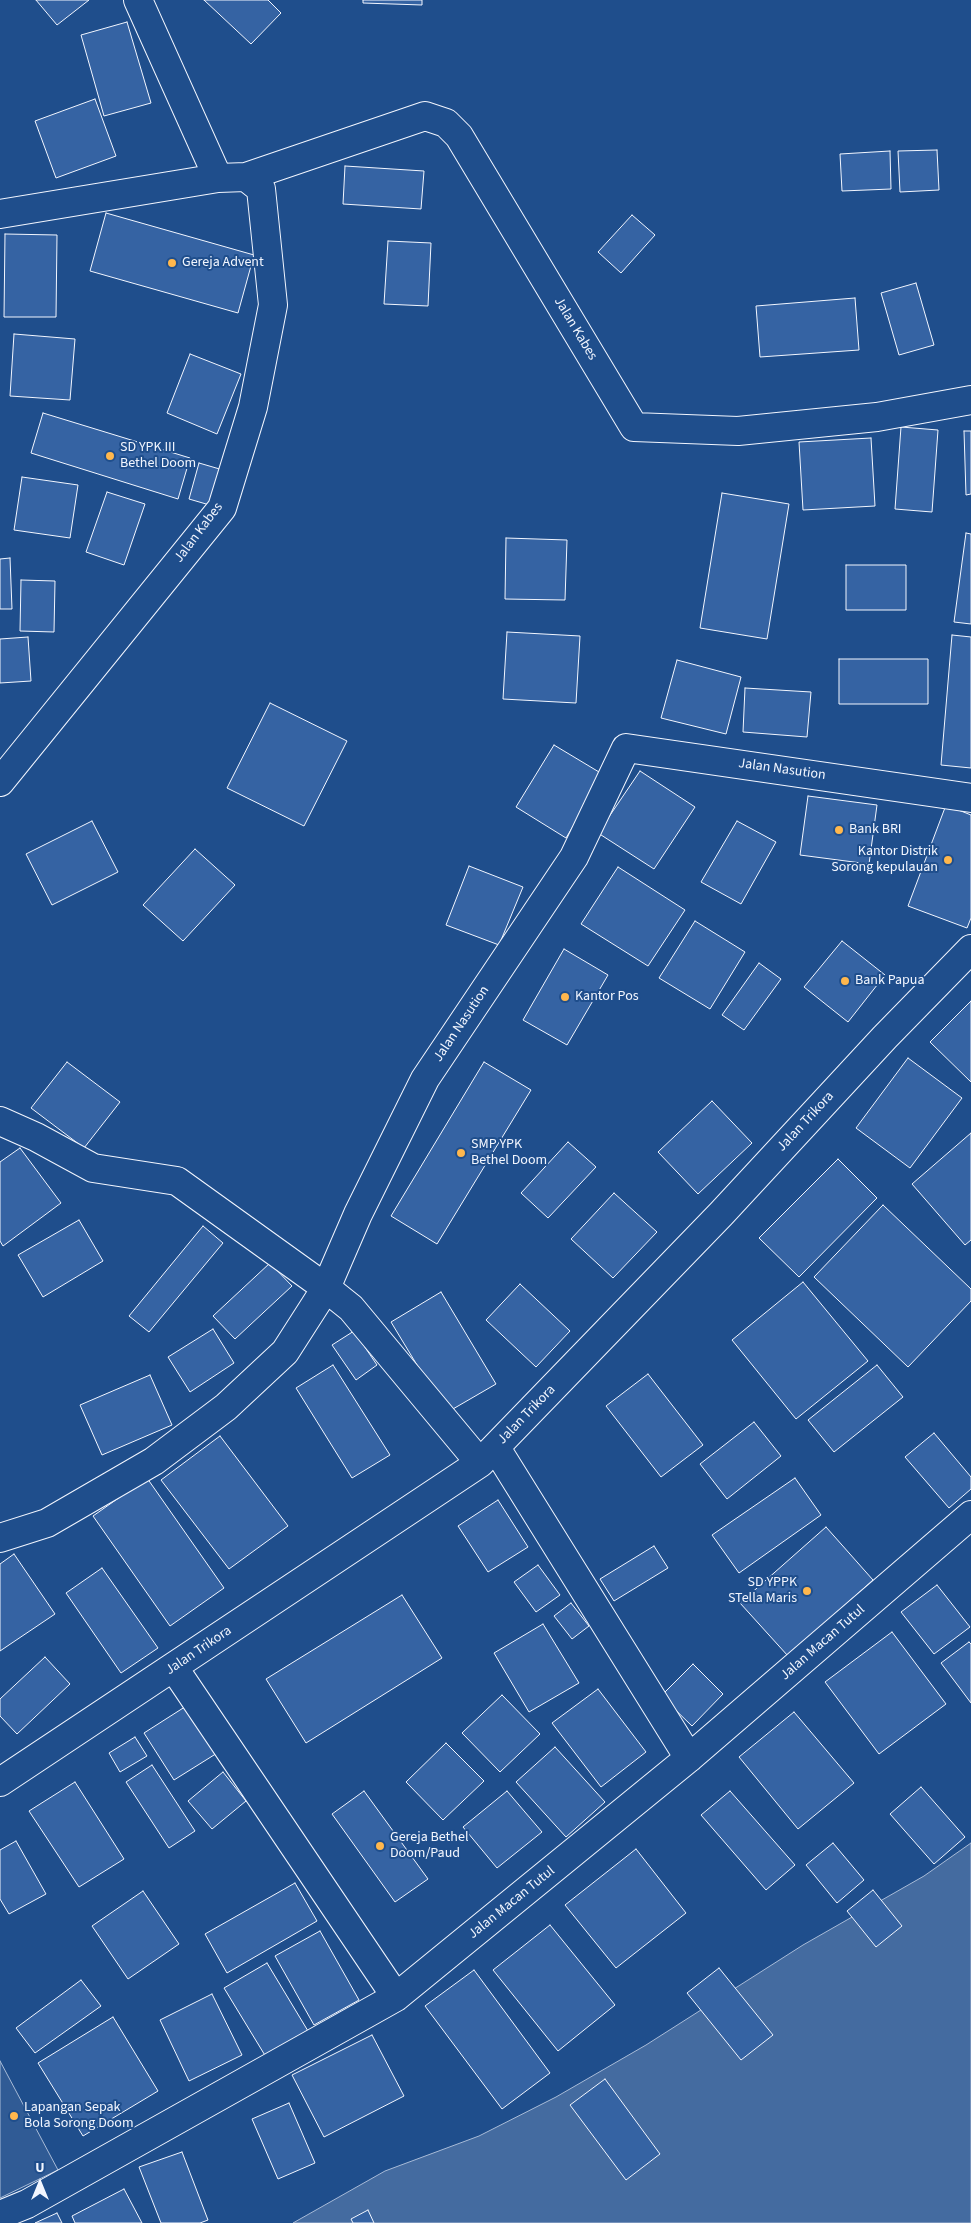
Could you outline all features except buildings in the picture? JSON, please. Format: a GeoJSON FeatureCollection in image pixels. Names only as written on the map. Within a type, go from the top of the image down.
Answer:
{"type":"FeatureCollection","features":[{"type":"Feature","properties":{"kind":"street"},"geometry":{"type":"LineString","coordinates":[[138,0],[218,178]]}},
{"type":"Feature","properties":{"kind":"street","name":"Jalan Kabes"},"geometry":{"type":"LineString","coordinates":[[0,214],[218,178],[246,177],[425,116],[446,123],[460,136],[634,427],[738,431],[877,417],[971,400]]}},
{"type":"Feature","properties":{"kind":"street","name":"Jalan Kabes"},"geometry":{"type":"LineString","coordinates":[[0,782],[222,508],[253,407],[272,305],[261,189],[246,177]]}},
{"type":"Feature","properties":{"kind":"street","name":"Jalan Nasution"},"geometry":{"type":"LineString","coordinates":[[326,1288],[358,1214],[425,1079],[574,857],[626,748],[971,798]]}},
{"type":"Feature","properties":{"kind":"street","name":"Jalan Trikora"},"geometry":{"type":"LineString","coordinates":[[0,1782],[174,1668],[488,1455],[714,1222],[885,1037],[971,949]]}},
{"type":"Feature","properties":{"kind":"street"},"geometry":{"type":"LineString","coordinates":[[0,1120],[93,1168],[177,1181],[326,1288],[362,1321],[370,1334],[488,1455],[689,1758]]}},
{"type":"Feature","properties":{"kind":"street"},"geometry":{"type":"LineString","coordinates":[[0,1538],[47,1523],[154,1461],[226,1406],[285,1352],[326,1288]]}},
{"type":"Feature","properties":{"kind":"street","name":"Jalan Macan Tutul"},"geometry":{"type":"LineString","coordinates":[[0,2215],[26,2204],[396,1996],[689,1758],[971,1515]]}},
{"type":"Feature","properties":{"kind":"street"},"geometry":{"type":"LineString","coordinates":[[174,1668],[396,1996]]}},
{"type":"Feature","properties":{"kind":"shaded area"},"geometry":{"type":"Polygon","coordinates":[[[971,1843],[971,2223],[293,2223],[385,2171],[479,2136],[556,2097],[646,2045],[803,1945],[924,1876],[971,1843]]]}},
{"type":"Feature","properties":{"kind":"shaded area","name":"Lapangan Sepak Bola Sorong Doom"},"geometry":{"type":"Polygon","coordinates":[[[0,2061],[58,2170],[0,2198],[0,2061]]]}},
{"type":"Feature","properties":{"kind":"place","name":"Gereja Advent"},"geometry":{"type":"Point","coordinates":[172,263]}},
{"type":"Feature","properties":{"kind":"place","name":"SD YPK III Bethel Doom"},"geometry":{"type":"Point","coordinates":[110,456]}},
{"type":"Feature","properties":{"kind":"place","name":"Bank BRI"},"geometry":{"type":"Point","coordinates":[839,830]}},
{"type":"Feature","properties":{"kind":"place","name":"Kantor Distrik Sorong kepulauan"},"geometry":{"type":"Point","coordinates":[948,860]}},
{"type":"Feature","properties":{"kind":"place","name":"Bank Papua"},"geometry":{"type":"Point","coordinates":[845,981]}},
{"type":"Feature","properties":{"kind":"place","name":"Kantor Pos"},"geometry":{"type":"Point","coordinates":[565,997]}},
{"type":"Feature","properties":{"kind":"place","name":"SMP YPK Bethel Doom"},"geometry":{"type":"Point","coordinates":[461,1153]}},
{"type":"Feature","properties":{"kind":"place","name":"SD YPPK STella Maris"},"geometry":{"type":"Point","coordinates":[807,1591]}},
{"type":"Feature","properties":{"kind":"place","name":"Gereja Bethel Doom/Paud"},"geometry":{"type":"Point","coordinates":[380,1846]}},
{"type":"Feature","properties":{"kind":"place","name":"Lapangan Sepak Bola Sorong Doom"},"geometry":{"type":"Point","coordinates":[14,2116]}}]}
